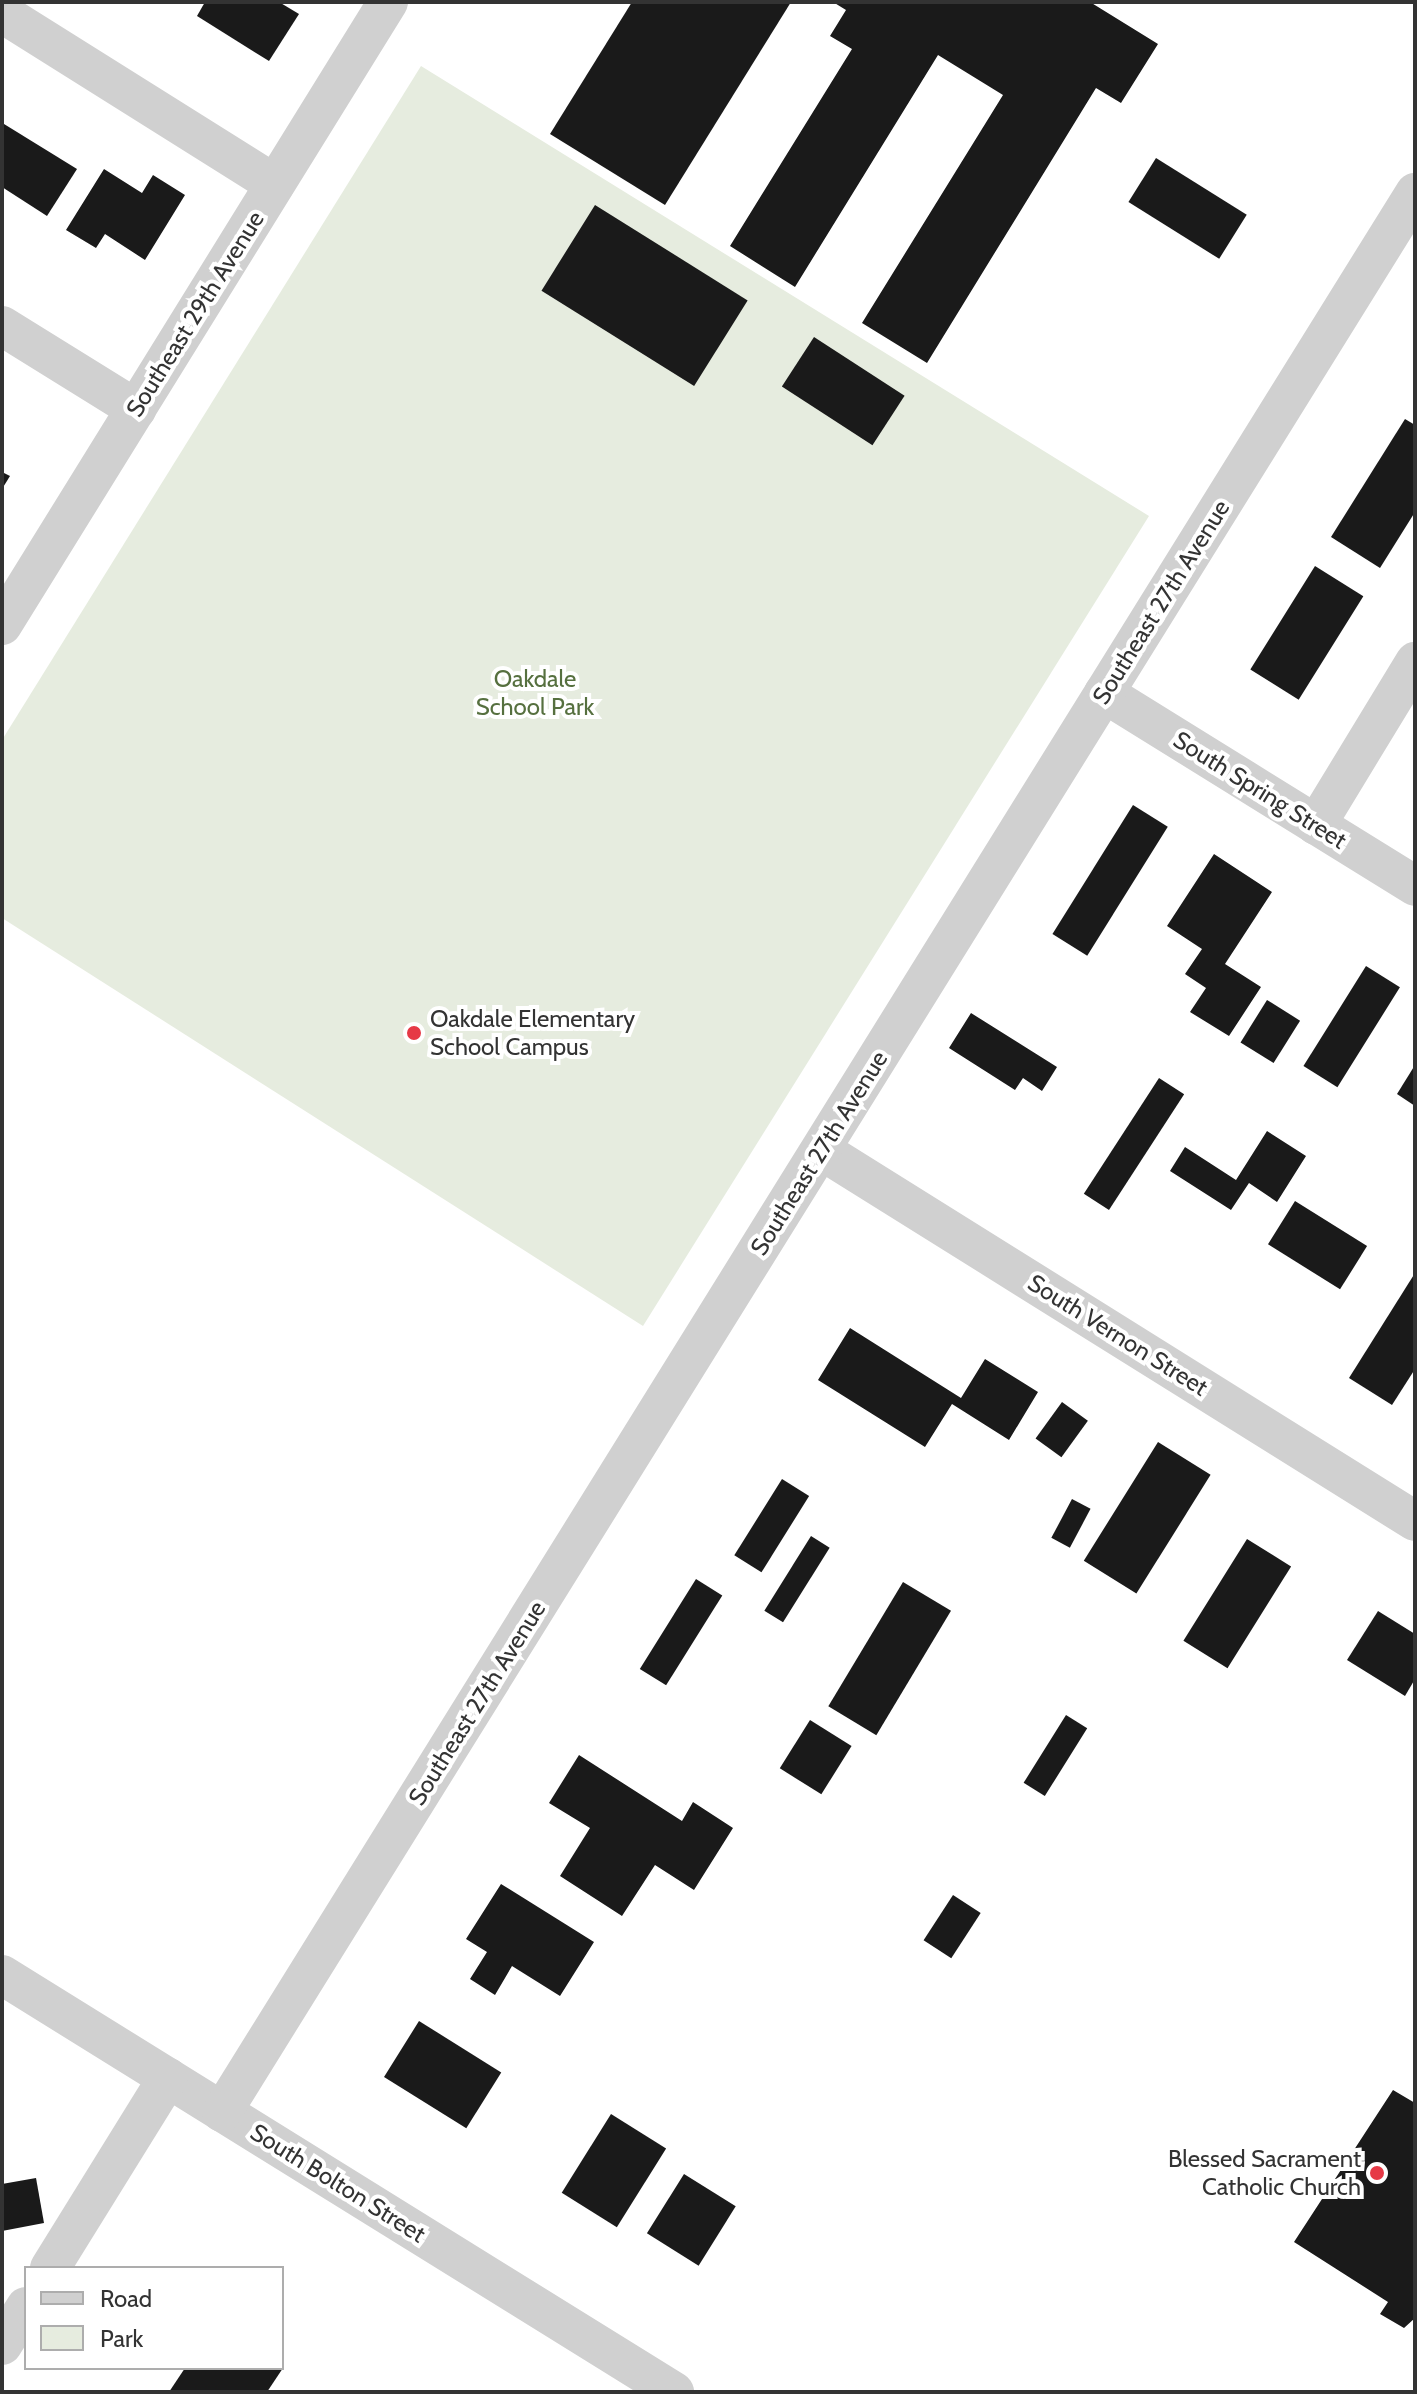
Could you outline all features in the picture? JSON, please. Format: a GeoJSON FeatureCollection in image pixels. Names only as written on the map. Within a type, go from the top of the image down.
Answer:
{"type":"FeatureCollection","features":[{"type":"Feature","properties":{"kind":"street","name":"Southeast 29th Avenue"},"geometry":{"type":"LineString","coordinates":[[2,625],[388,2]]}},
{"type":"Feature","properties":{"kind":"street"},"geometry":{"type":"LineString","coordinates":[[2,13],[275,184]]}},
{"type":"Feature","properties":{"kind":"street","name":"Southeast 27th Avenue"},"geometry":{"type":"LineString","coordinates":[[222,2112],[1415,193]]}},
{"type":"Feature","properties":{"kind":"street"},"geometry":{"type":"LineString","coordinates":[[2,326],[136,409]]}},
{"type":"Feature","properties":{"kind":"street"},"geometry":{"type":"LineString","coordinates":[[1316,825],[1415,662]]}},
{"type":"Feature","properties":{"kind":"street","name":"South Spring Street"},"geometry":{"type":"LineString","coordinates":[[1104,693],[1415,886]]}},
{"type":"Feature","properties":{"kind":"street","name":"South Vernon Street"},"geometry":{"type":"LineString","coordinates":[[821,1150],[1415,1521]]}},
{"type":"Feature","properties":{"kind":"street","name":"South Bolton Street"},"geometry":{"type":"LineString","coordinates":[[2,1975],[674,2392]]}},
{"type":"Feature","properties":{"kind":"street"},"geometry":{"type":"LineString","coordinates":[[51,2266],[168,2078]]}},
{"type":"Feature","properties":{"kind":"street"},"geometry":{"type":"LineString","coordinates":[[2,2345],[24,2310]]}},
{"type":"Feature","properties":{"kind":"green space","name":"Oakdale School Park"},"geometry":{"type":"Polygon","coordinates":[[[421,66],[1149,516],[643,1326],[2,918],[2,740],[421,66]]]}},
{"type":"Feature","properties":{"kind":"building"},"geometry":{"type":"Polygon","coordinates":[[[205,2],[279,2],[299,14],[269,61],[197,16],[205,2]]]}},
{"type":"Feature","properties":{"kind":"building"},"geometry":{"type":"Polygon","coordinates":[[[632,2],[791,2],[665,205],[550,134],[632,2]]]}},
{"type":"Feature","properties":{"kind":"building"},"geometry":{"type":"Polygon","coordinates":[[[833,2],[1090,2],[1158,44],[1121,103],[1096,88],[927,363],[862,323],[1003,95],[938,55],[795,287],[730,246],[852,49],[830,36],[846,10],[833,2]]]}},
{"type":"Feature","properties":{"kind":"building"},"geometry":{"type":"Polygon","coordinates":[[[4,124],[77,169],[47,216],[2,187],[4,124]]]}},
{"type":"Feature","properties":{"kind":"building"},"geometry":{"type":"Polygon","coordinates":[[[1156,158],[1247,215],[1219,259],[1128,202],[1156,158]]]}},
{"type":"Feature","properties":{"kind":"building"},"geometry":{"type":"Polygon","coordinates":[[[104,169],[142,193],[153,175],[185,195],[145,260],[105,234],[96,248],[66,230],[104,169]]]}},
{"type":"Feature","properties":{"kind":"building"},"geometry":{"type":"Polygon","coordinates":[[[595,205],[748,300],[694,386],[541,291],[595,205]]]}},
{"type":"Feature","properties":{"kind":"building"},"geometry":{"type":"Polygon","coordinates":[[[814,337],[905,396],[872,445],[782,386],[814,337]]]}},
{"type":"Feature","properties":{"kind":"building"},"geometry":{"type":"Polygon","coordinates":[[[1405,419],[1415,425],[1415,512],[1380,568],[1331,537],[1405,419]]]}},
{"type":"Feature","properties":{"kind":"building"},"geometry":{"type":"Polygon","coordinates":[[[2,472],[10,476],[2,489],[2,472]]]}},
{"type":"Feature","properties":{"kind":"building"},"geometry":{"type":"Polygon","coordinates":[[[1315,566],[1363,596],[1299,700],[1250,669],[1315,566]]]}},
{"type":"Feature","properties":{"kind":"building"},"geometry":{"type":"Polygon","coordinates":[[[1133,805],[1168,827],[1087,956],[1052,934],[1133,805]]]}},
{"type":"Feature","properties":{"kind":"building"},"geometry":{"type":"Polygon","coordinates":[[[1214,854],[1272,892],[1225,964],[1261,987],[1229,1036],[1190,1012],[1206,988],[1185,974],[1202,949],[1167,926],[1214,854]]]}},
{"type":"Feature","properties":{"kind":"building"},"geometry":{"type":"Polygon","coordinates":[[[1366,966],[1400,987],[1337,1087],[1303,1066],[1366,966]]]}},
{"type":"Feature","properties":{"kind":"building"},"geometry":{"type":"Polygon","coordinates":[[[1267,1000],[1300,1021],[1274,1063],[1241,1042],[1267,1000]]]}},
{"type":"Feature","properties":{"kind":"building"},"geometry":{"type":"Polygon","coordinates":[[[971,1013],[1057,1067],[1042,1091],[1023,1078],[1015,1090],[949,1048],[971,1013]]]}},
{"type":"Feature","properties":{"kind":"building"},"geometry":{"type":"Polygon","coordinates":[[[1415,1065],[1415,1106],[1397,1094],[1415,1065]]]}},
{"type":"Feature","properties":{"kind":"building"},"geometry":{"type":"Polygon","coordinates":[[[1159,1078],[1184,1094],[1109,1210],[1084,1194],[1159,1078]]]}},
{"type":"Feature","properties":{"kind":"building"},"geometry":{"type":"Polygon","coordinates":[[[1267,1131],[1306,1156],[1277,1202],[1249,1183],[1231,1210],[1170,1171],[1185,1147],[1236,1180],[1267,1131]]]}},
{"type":"Feature","properties":{"kind":"building"},"geometry":{"type":"Polygon","coordinates":[[[1295,1201],[1367,1246],[1340,1289],[1268,1244],[1295,1201]]]}},
{"type":"Feature","properties":{"kind":"building"},"geometry":{"type":"Polygon","coordinates":[[[1415,1273],[1415,1369],[1392,1405],[1349,1378],[1415,1273]]]}},
{"type":"Feature","properties":{"kind":"building"},"geometry":{"type":"Polygon","coordinates":[[[850,1328],[961,1398],[985,1359],[1038,1392],[1009,1440],[952,1404],[925,1447],[818,1380],[850,1328]]]}},
{"type":"Feature","properties":{"kind":"building"},"geometry":{"type":"Polygon","coordinates":[[[1062,1402],[1088,1421],[1061,1457],[1036,1438],[1062,1402]]]}},
{"type":"Feature","properties":{"kind":"building"},"geometry":{"type":"Polygon","coordinates":[[[1158,1442],[1211,1475],[1136,1594],[1084,1561],[1158,1442]]]}},
{"type":"Feature","properties":{"kind":"building"},"geometry":{"type":"Polygon","coordinates":[[[782,1479],[809,1496],[761,1572],[734,1555],[782,1479]]]}},
{"type":"Feature","properties":{"kind":"building"},"geometry":{"type":"Polygon","coordinates":[[[1072,1499],[1091,1509],[1070,1548],[1051,1538],[1072,1499]]]}},
{"type":"Feature","properties":{"kind":"building"},"geometry":{"type":"Polygon","coordinates":[[[811,1536],[830,1548],[783,1622],[764,1611],[811,1536]]]}},
{"type":"Feature","properties":{"kind":"building"},"geometry":{"type":"Polygon","coordinates":[[[1247,1539],[1291,1567],[1228,1668],[1183,1641],[1247,1539]]]}},
{"type":"Feature","properties":{"kind":"building"},"geometry":{"type":"Polygon","coordinates":[[[696,1579],[722,1595],[666,1685],[640,1669],[696,1579]]]}},
{"type":"Feature","properties":{"kind":"building"},"geometry":{"type":"Polygon","coordinates":[[[903,1582],[951,1611],[876,1735],[828,1706],[903,1582]]]}},
{"type":"Feature","properties":{"kind":"building"},"geometry":{"type":"Polygon","coordinates":[[[1378,1611],[1415,1634],[1415,1679],[1405,1696],[1347,1660],[1378,1611]]]}},
{"type":"Feature","properties":{"kind":"building"},"geometry":{"type":"Polygon","coordinates":[[[1066,1715],[1087,1728],[1045,1796],[1024,1783],[1066,1715]]]}},
{"type":"Feature","properties":{"kind":"building"},"geometry":{"type":"Polygon","coordinates":[[[810,1720],[852,1746],[821,1794],[780,1768],[810,1720]]]}},
{"type":"Feature","properties":{"kind":"building"},"geometry":{"type":"Polygon","coordinates":[[[579,1755],[682,1821],[693,1802],[733,1828],[694,1890],[655,1865],[622,1916],[560,1876],[590,1828],[549,1803],[579,1755]]]}},
{"type":"Feature","properties":{"kind":"building"},"geometry":{"type":"Polygon","coordinates":[[[501,1884],[594,1942],[560,1996],[512,1966],[495,1995],[470,1979],[487,1952],[466,1939],[501,1884]]]}},
{"type":"Feature","properties":{"kind":"building"},"geometry":{"type":"Polygon","coordinates":[[[953,1895],[981,1913],[951,1958],[924,1940],[953,1895]]]}},
{"type":"Feature","properties":{"kind":"building"},"geometry":{"type":"Polygon","coordinates":[[[419,2021],[501,2072],[466,2128],[384,2077],[419,2021]]]}},
{"type":"Feature","properties":{"kind":"building","name":"Blessed Sacrament Catholic Church"},"geometry":{"type":"Polygon","coordinates":[[[1393,2090],[1415,2103],[1415,2318],[1404,2328],[1380,2314],[1388,2302],[1294,2242],[1393,2090]]]}},
{"type":"Feature","properties":{"kind":"building"},"geometry":{"type":"Polygon","coordinates":[[[611,2114],[666,2148],[617,2227],[562,2193],[611,2114]]]}},
{"type":"Feature","properties":{"kind":"building"},"geometry":{"type":"Polygon","coordinates":[[[684,2174],[736,2206],[699,2266],[647,2233],[684,2174]]]}},
{"type":"Feature","properties":{"kind":"building"},"geometry":{"type":"Polygon","coordinates":[[[36,2178],[44,2223],[2,2231],[2,2184],[36,2178]]]}},
{"type":"Feature","properties":{"kind":"building"},"geometry":{"type":"Polygon","coordinates":[[[184,2370],[282,2370],[267,2392],[169,2392],[184,2370]]]}},
{"type":"Feature","properties":{"kind":"place","name":"Oakdale Elementary School Campus"},"geometry":{"type":"Point","coordinates":[414,1033]}},
{"type":"Feature","properties":{"kind":"place","name":"Blessed Sacrament Catholic Church"},"geometry":{"type":"Point","coordinates":[1377,2173]}}]}
